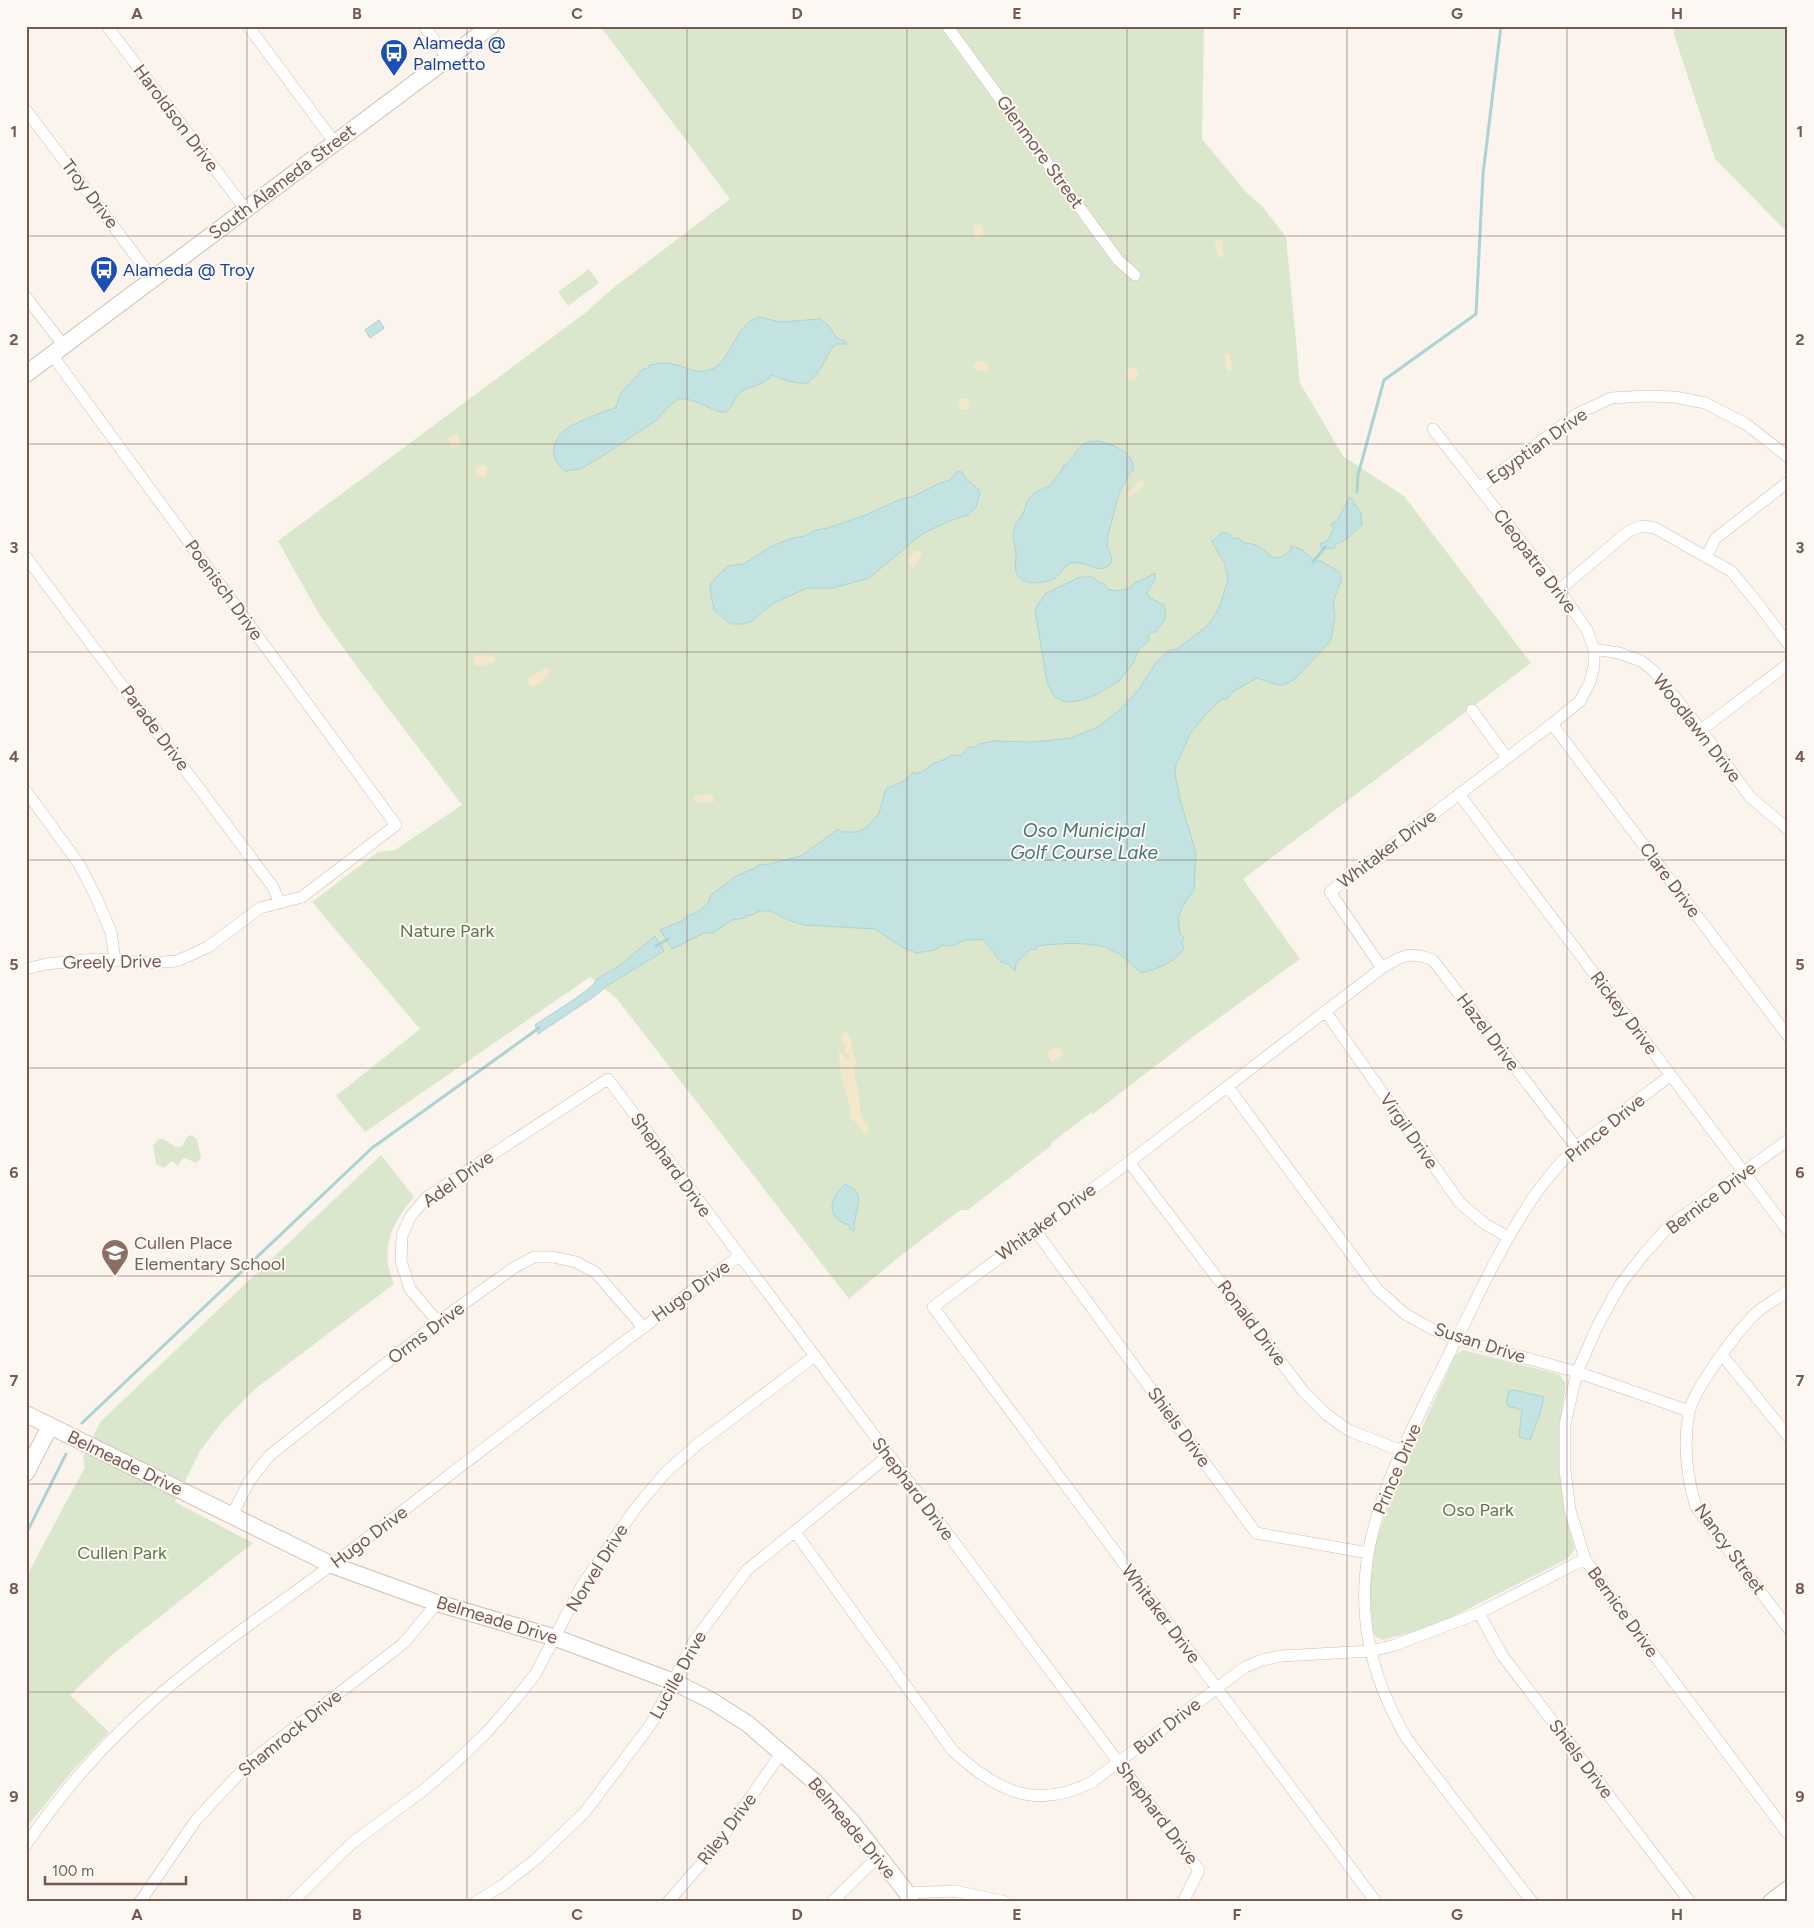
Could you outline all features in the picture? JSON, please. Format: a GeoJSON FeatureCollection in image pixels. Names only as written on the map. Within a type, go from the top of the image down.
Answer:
{"type":"FeatureCollection","features":[{"type":"Feature","properties":{"kind":"street","name":"Haroldson Drive"},"geometry":{"type":"LineString","coordinates":[[107,26],[246,210]]}},
{"type":"Feature","properties":{"kind":"street"},"geometry":{"type":"LineString","coordinates":[[248,26],[335,143]]}},
{"type":"Feature","properties":{"kind":"street"},"geometry":{"type":"LineString","coordinates":[[424,26],[448,58]]}},
{"type":"Feature","properties":{"kind":"street","name":"South Alameda Street"},"geometry":{"type":"LineString","coordinates":[[26,374],[491,26]]}},
{"type":"Feature","properties":{"kind":"street","name":"Glenmore Street"},"geometry":{"type":"LineString","coordinates":[[947,26],[1118,260],[1135,275]]}},
{"type":"Feature","properties":{"kind":"street","name":"Troy Drive"},"geometry":{"type":"LineString","coordinates":[[26,110],[153,279]]}},
{"type":"Feature","properties":{"kind":"street","name":"Poenisch Drive"},"geometry":{"type":"LineString","coordinates":[[26,296],[58,351],[396,825]]}},
{"type":"Feature","properties":{"kind":"street","name":"Egyptian Drive"},"geometry":{"type":"LineString","coordinates":[[1479,488],[1577,414],[1611,398],[1675,397],[1705,402],[1746,424],[1788,457]]}},
{"type":"Feature","properties":{"kind":"street","name":"Cleopatra Drive"},"geometry":{"type":"LineString","coordinates":[[1433,429],[1559,590],[1587,630],[1594,648]]}},
{"type":"Feature","properties":{"kind":"street"},"geometry":{"type":"LineString","coordinates":[[1706,557],[1716,538],[1788,482]]}},
{"type":"Feature","properties":{"kind":"street"},"geometry":{"type":"LineString","coordinates":[[1559,590],[1629,531],[1642,526],[1655,528],[1731,572],[1760,606],[1788,644]]}},
{"type":"Feature","properties":{"kind":"street","name":"Parade Drive"},"geometry":{"type":"LineString","coordinates":[[26,557],[273,887],[280,902]]}},
{"type":"Feature","properties":{"kind":"street","name":"Whitaker Drive"},"geometry":{"type":"LineString","coordinates":[[1376,1902],[932,1307],[1129,1162],[1382,968],[1330,892],[1580,701],[1590,682],[1594,666],[1594,648]]}},
{"type":"Feature","properties":{"kind":"street","name":"Woodlawn Drive"},"geometry":{"type":"LineString","coordinates":[[1594,648],[1619,653],[1640,661],[1654,671],[1701,730],[1750,797],[1788,829]]}},
{"type":"Feature","properties":{"kind":"street"},"geometry":{"type":"LineString","coordinates":[[1701,730],[1788,664]]}},
{"type":"Feature","properties":{"kind":"street"},"geometry":{"type":"LineString","coordinates":[[1472,710],[1506,758]]}},
{"type":"Feature","properties":{"kind":"street","name":"Clare Drive"},"geometry":{"type":"LineString","coordinates":[[1552,724],[1788,1036]]}},
{"type":"Feature","properties":{"kind":"street"},"geometry":{"type":"LineString","coordinates":[[26,791],[68,848],[92,889],[111,932],[115,960]]}},
{"type":"Feature","properties":{"kind":"street","name":"Rickey Drive"},"geometry":{"type":"LineString","coordinates":[[1460,794],[1788,1231]]}},
{"type":"Feature","properties":{"kind":"street","name":"Greely Drive"},"geometry":{"type":"LineString","coordinates":[[26,969],[46,964],[73,961],[115,960],[150,963],[177,961],[208,947],[260,908],[302,897],[396,825]]}},
{"type":"Feature","properties":{"kind":"street","name":"Hazel Drive"},"geometry":{"type":"LineString","coordinates":[[1382,968],[1402,955],[1419,955],[1433,960],[1576,1147]]}},
{"type":"Feature","properties":{"kind":"street","name":"Virgil Drive"},"geometry":{"type":"LineString","coordinates":[[1325,1011],[1460,1204],[1485,1224],[1508,1237]]}},
{"type":"Feature","properties":{"kind":"street","name":"Prince Drive"},"geometry":{"type":"LineString","coordinates":[[1532,1902],[1407,1739],[1391,1711],[1378,1681],[1371,1651],[1364,1602],[1368,1553],[1379,1506],[1402,1451],[1485,1278],[1508,1237],[1542,1185],[1576,1147],[1670,1075]]}},
{"type":"Feature","properties":{"kind":"street","name":"Shephard Drive"},"geometry":{"type":"LineString","coordinates":[[608,1079],[888,1456],[1200,1870],[1183,1902]]}},
{"type":"Feature","properties":{"kind":"street","name":"Adel Drive"},"geometry":{"type":"LineString","coordinates":[[438,1322],[410,1289],[401,1261],[402,1236],[410,1217],[427,1196],[608,1079]]}},
{"type":"Feature","properties":{"kind":"street","name":"Susan Drive"},"geometry":{"type":"LineString","coordinates":[[1228,1087],[1377,1289],[1405,1314],[1432,1329],[1457,1339],[1578,1372],[1689,1411]]}},
{"type":"Feature","properties":{"kind":"street","name":"Bernice Drive"},"geometry":{"type":"LineString","coordinates":[[1788,1140],[1669,1226],[1644,1254],[1620,1285],[1598,1326],[1578,1372],[1565,1424],[1565,1470],[1570,1510],[1585,1559],[1614,1603],[1788,1834]]}},
{"type":"Feature","properties":{"kind":"street","name":"Ronald Drive"},"geometry":{"type":"LineString","coordinates":[[1129,1162],[1303,1391],[1327,1415],[1348,1430],[1402,1451]]}},
{"type":"Feature","properties":{"kind":"street","name":"Shiels Drive"},"geometry":{"type":"LineString","coordinates":[[1035,1230],[1256,1533],[1368,1553]]}},
{"type":"Feature","properties":{"kind":"street","name":"Hugo Drive"},"geometry":{"type":"LineString","coordinates":[[26,1845],[70,1784],[132,1719],[191,1668],[332,1565],[643,1327],[739,1256]]}},
{"type":"Feature","properties":{"kind":"street","name":"Orms Drive"},"geometry":{"type":"LineString","coordinates":[[232,1515],[250,1480],[269,1456],[438,1322],[515,1267],[534,1257],[553,1257],[576,1262],[595,1272],[643,1327]]}},
{"type":"Feature","properties":{"kind":"street","name":"Nancy Street"},"geometry":{"type":"LineString","coordinates":[[1788,1291],[1755,1314],[1704,1381],[1689,1411],[1687,1438],[1689,1484],[1696,1507],[1788,1628]]}},
{"type":"Feature","properties":{"kind":"street"},"geometry":{"type":"LineString","coordinates":[[1722,1355],[1788,1436]]}},
{"type":"Feature","properties":{"kind":"street","name":"Norvel Drive"},"geometry":{"type":"LineString","coordinates":[[292,1902],[352,1843],[425,1789],[487,1732],[536,1673],[581,1587],[635,1509],[666,1472],[698,1444],[815,1356]]}},
{"type":"Feature","properties":{"kind":"street","name":"Belmeade Drive"},"geometry":{"type":"LineString","coordinates":[[26,1414],[332,1565],[437,1602],[556,1638],[674,1682],[712,1700],[748,1724],[821,1788],[852,1822],[909,1897]]}},
{"type":"Feature","properties":{"kind":"street"},"geometry":{"type":"LineString","coordinates":[[26,1473],[50,1426]]}},
{"type":"Feature","properties":{"kind":"street","name":"Lucille Drive"},"geometry":{"type":"LineString","coordinates":[[476,1902],[503,1885],[535,1860],[584,1812],[651,1724],[694,1641],[747,1570],[888,1456]]}},
{"type":"Feature","properties":{"kind":"street","name":"Burr Drive"},"geometry":{"type":"LineString","coordinates":[[794,1532],[953,1751],[977,1773],[1012,1791],[1031,1796],[1045,1796],[1075,1791],[1092,1782],[1245,1667],[1262,1660],[1281,1656],[1371,1651],[1395,1645],[1479,1613],[1585,1559]]}},
{"type":"Feature","properties":{"kind":"street","name":"Shamrock Drive"},"geometry":{"type":"LineString","coordinates":[[140,1902],[196,1820],[251,1761],[404,1643],[437,1602]]}},
{"type":"Feature","properties":{"kind":"street","name":"Shiels Drive"},"geometry":{"type":"LineString","coordinates":[[1479,1613],[1502,1655],[1690,1902]]}},
{"type":"Feature","properties":{"kind":"street","name":"Riley Drive"},"geometry":{"type":"LineString","coordinates":[[668,1902],[715,1848],[782,1752]]}},
{"type":"Feature","properties":{"kind":"street"},"geometry":{"type":"LineString","coordinates":[[832,1902],[878,1857]]}},
{"type":"Feature","properties":{"kind":"street"},"geometry":{"type":"LineString","coordinates":[[1771,1902],[1788,1889]]}},
{"type":"Feature","properties":{"kind":"street"},"geometry":{"type":"LineString","coordinates":[[909,1897],[956,1891],[1006,1902]]}},
{"type":"Feature","properties":{"kind":"green space","name":"Nature Park"},"geometry":{"type":"Polygon","coordinates":[[[600,26],[1204,26],[1202,139],[1246,192],[1262,206],[1286,237],[1300,383],[1343,456],[1404,496],[1531,663],[1243,879],[1300,959],[1193,1037],[1093,1114],[1092,1112],[968,1210],[960,1210],[849,1299],[617,999],[590,977],[365,1132],[336,1096],[420,1029],[312,902],[378,852],[395,850],[462,805],[319,614],[278,541],[585,313],[612,289],[730,199],[600,26]]]}},
{"type":"Feature","properties":{"kind":"green space"},"geometry":{"type":"Polygon","coordinates":[[[1674,26],[1788,26],[1788,233],[1715,159],[1674,35],[1674,26]]]}},
{"type":"Feature","properties":{"kind":"green space"},"geometry":{"type":"Polygon","coordinates":[[[589,269],[599,283],[568,306],[558,292],[589,269]]]}},
{"type":"Feature","properties":{"kind":"green space"},"geometry":{"type":"Polygon","coordinates":[[[191,1135],[197,1139],[201,1158],[196,1163],[185,1158],[182,1159],[178,1166],[172,1161],[164,1168],[156,1164],[153,1145],[159,1139],[163,1139],[176,1147],[182,1146],[187,1137],[191,1135]]]}},
{"type":"Feature","properties":{"kind":"green space","name":"Cullen Park"},"geometry":{"type":"Polygon","coordinates":[[[381,1155],[414,1197],[399,1217],[390,1238],[388,1259],[394,1284],[255,1389],[222,1422],[200,1451],[175,1502],[253,1543],[114,1653],[70,1695],[109,1732],[74,1769],[26,1828],[26,1577],[85,1467],[83,1458],[100,1422],[381,1155]]]}},
{"type":"Feature","properties":{"kind":"green space","name":"Oso Park"},"geometry":{"type":"Polygon","coordinates":[[[1463,1350],[1559,1374],[1566,1384],[1559,1430],[1559,1471],[1565,1514],[1574,1551],[1567,1559],[1440,1623],[1382,1640],[1376,1637],[1372,1629],[1370,1587],[1375,1546],[1392,1492],[1455,1356],[1463,1350]]]}},
{"type":"Feature","properties":{"kind":"sand"},"geometry":{"type":"Polygon","coordinates":[[[974,225],[982,226],[984,234],[980,238],[974,237],[974,225]]]}},
{"type":"Feature","properties":{"kind":"sand"},"geometry":{"type":"Polygon","coordinates":[[[1222,240],[1222,253],[1224,256],[1221,258],[1218,256],[1214,245],[1216,241],[1222,240]]]}},
{"type":"Feature","properties":{"kind":"sand"},"geometry":{"type":"Polygon","coordinates":[[[1225,353],[1230,354],[1232,370],[1229,371],[1227,371],[1225,366],[1225,353]]]}},
{"type":"Feature","properties":{"kind":"sand"},"geometry":{"type":"Polygon","coordinates":[[[978,361],[987,363],[989,366],[988,370],[985,372],[974,369],[974,364],[978,361]]]}},
{"type":"Feature","properties":{"kind":"sand"},"geometry":{"type":"Polygon","coordinates":[[[1134,368],[1137,369],[1137,379],[1130,380],[1127,379],[1126,372],[1127,369],[1134,368]]]}},
{"type":"Feature","properties":{"kind":"sand"},"geometry":{"type":"Polygon","coordinates":[[[966,398],[969,399],[969,409],[962,410],[959,409],[958,402],[959,399],[966,398]]]}},
{"type":"Feature","properties":{"kind":"sand"},"geometry":{"type":"Polygon","coordinates":[[[454,433],[458,434],[460,443],[452,448],[447,440],[452,438],[454,433]]]}},
{"type":"Feature","properties":{"kind":"sand"},"geometry":{"type":"Polygon","coordinates":[[[481,465],[487,471],[481,477],[475,471],[481,465]]]}},
{"type":"Feature","properties":{"kind":"sand"},"geometry":{"type":"Polygon","coordinates":[[[1142,479],[1143,487],[1128,498],[1129,492],[1142,479]]]}},
{"type":"Feature","properties":{"kind":"sand"},"geometry":{"type":"Polygon","coordinates":[[[914,551],[920,551],[922,554],[913,568],[908,561],[914,551]]]}},
{"type":"Feature","properties":{"kind":"sand"},"geometry":{"type":"Polygon","coordinates":[[[486,655],[495,657],[495,661],[483,666],[475,665],[475,656],[486,655]]]}},
{"type":"Feature","properties":{"kind":"sand"},"geometry":{"type":"Polygon","coordinates":[[[546,668],[550,670],[545,678],[537,685],[531,686],[528,682],[530,677],[546,668]]]}},
{"type":"Feature","properties":{"kind":"sand"},"geometry":{"type":"Polygon","coordinates":[[[697,795],[713,795],[714,801],[712,803],[695,802],[694,797],[697,795]]]}},
{"type":"Feature","properties":{"kind":"sand"},"geometry":{"type":"Polygon","coordinates":[[[846,1032],[850,1037],[852,1052],[857,1062],[855,1077],[858,1085],[857,1090],[861,1112],[863,1120],[869,1125],[866,1135],[858,1124],[849,1118],[852,1110],[842,1081],[839,1059],[839,1051],[849,1060],[851,1056],[845,1053],[845,1046],[841,1039],[846,1032]]]}},
{"type":"Feature","properties":{"kind":"sand"},"geometry":{"type":"Polygon","coordinates":[[[1058,1047],[1064,1055],[1060,1056],[1059,1060],[1055,1059],[1052,1063],[1051,1059],[1047,1057],[1048,1051],[1058,1047]]]}},
{"type":"Feature","properties":{"kind":"water"},"geometry":{"type":"Polygon","coordinates":[[[759,317],[780,322],[820,319],[828,325],[837,338],[846,342],[846,344],[835,344],[819,371],[805,384],[787,381],[772,375],[762,383],[742,391],[725,412],[717,411],[691,400],[678,399],[657,420],[580,469],[565,471],[558,463],[555,458],[554,448],[561,434],[574,424],[616,407],[620,394],[643,369],[648,368],[649,365],[666,363],[695,371],[710,370],[724,359],[744,327],[750,321],[759,317]]]}},
{"type":"Feature","properties":{"kind":"water"},"geometry":{"type":"Polygon","coordinates":[[[379,320],[384,328],[370,338],[365,330],[379,320]]]}},
{"type":"Feature","properties":{"kind":"water"},"geometry":{"type":"Polygon","coordinates":[[[1098,441],[1121,450],[1130,458],[1133,464],[1133,471],[1130,472],[1119,493],[1108,535],[1107,547],[1112,558],[1110,565],[1102,569],[1080,563],[1072,563],[1067,565],[1051,580],[1040,583],[1023,581],[1016,572],[1013,532],[1024,512],[1027,502],[1035,493],[1051,485],[1064,465],[1081,446],[1088,442],[1098,441]]]}},
{"type":"Feature","properties":{"kind":"water"},"geometry":{"type":"Polygon","coordinates":[[[958,471],[962,472],[980,494],[976,507],[968,515],[947,522],[922,534],[869,578],[833,588],[807,588],[772,604],[752,621],[743,624],[731,624],[714,610],[710,590],[711,584],[729,566],[744,564],[770,547],[792,538],[805,536],[816,530],[828,528],[866,515],[901,499],[912,497],[950,480],[958,471]]]}},
{"type":"Feature","properties":{"kind":"water"},"geometry":{"type":"Polygon","coordinates":[[[1350,497],[1354,501],[1354,506],[1356,505],[1361,513],[1362,525],[1346,539],[1335,545],[1335,548],[1322,549],[1321,543],[1326,542],[1334,529],[1331,525],[1337,520],[1350,497]]]}},
{"type":"Feature","properties":{"kind":"water","name":"Oso Municipal Golf Course Lake"},"geometry":{"type":"Polygon","coordinates":[[[1222,532],[1230,534],[1234,539],[1239,538],[1244,543],[1256,545],[1275,558],[1290,551],[1291,546],[1301,549],[1315,561],[1321,561],[1339,572],[1342,579],[1333,602],[1335,616],[1330,642],[1296,678],[1284,685],[1277,685],[1257,678],[1234,691],[1226,700],[1222,699],[1206,714],[1190,734],[1176,765],[1175,774],[1180,799],[1196,853],[1194,890],[1178,917],[1180,934],[1184,938],[1182,943],[1184,948],[1171,961],[1153,970],[1141,973],[1119,953],[1105,947],[1080,944],[1054,944],[1038,946],[1035,950],[1031,949],[1016,963],[1015,971],[1008,964],[1001,962],[983,939],[966,940],[954,945],[943,945],[934,950],[916,953],[902,947],[875,929],[804,925],[788,920],[771,911],[760,911],[749,916],[746,915],[745,918],[732,920],[713,933],[704,933],[672,949],[660,930],[682,921],[699,911],[708,903],[711,895],[736,876],[760,864],[766,865],[801,856],[838,829],[842,832],[856,832],[866,828],[879,813],[886,789],[906,780],[913,772],[916,774],[922,772],[941,759],[942,761],[952,755],[960,756],[969,747],[976,747],[979,744],[994,741],[1034,742],[1071,738],[1098,727],[1121,709],[1139,689],[1157,661],[1170,650],[1177,649],[1207,626],[1214,617],[1221,603],[1228,579],[1225,564],[1211,540],[1214,540],[1222,532]]]}},
{"type":"Feature","properties":{"kind":"water"},"geometry":{"type":"Polygon","coordinates":[[[1155,573],[1155,580],[1147,593],[1150,598],[1164,605],[1165,617],[1156,632],[1151,632],[1148,636],[1149,640],[1139,649],[1133,663],[1119,681],[1096,695],[1082,700],[1063,701],[1054,696],[1047,682],[1035,609],[1045,594],[1080,577],[1092,577],[1100,583],[1104,583],[1107,589],[1116,591],[1128,589],[1136,582],[1155,573]]]}},
{"type":"Feature","properties":{"kind":"water"},"geometry":{"type":"Polygon","coordinates":[[[655,936],[664,951],[608,985],[595,996],[538,1034],[535,1025],[579,996],[594,984],[597,979],[620,965],[655,936]]]}},
{"type":"Feature","properties":{"kind":"water"},"geometry":{"type":"Polygon","coordinates":[[[845,1184],[855,1191],[859,1198],[854,1231],[850,1229],[849,1225],[836,1218],[833,1213],[833,1201],[845,1184]]]}},
{"type":"Feature","properties":{"kind":"water"},"geometry":{"type":"Polygon","coordinates":[[[1514,1390],[1544,1397],[1530,1440],[1519,1437],[1522,1410],[1508,1406],[1506,1403],[1509,1391],[1514,1390]]]}},
{"type":"Feature","properties":{"kind":"waterway"},"geometry":{"type":"LineString","coordinates":[[1357,492],[1358,475],[1384,380],[1476,314],[1483,174],[1501,26]]}},
{"type":"Feature","properties":{"kind":"waterway"},"geometry":{"type":"LineString","coordinates":[[1313,562],[1325,547]]}},
{"type":"Feature","properties":{"kind":"waterway"},"geometry":{"type":"LineString","coordinates":[[656,946],[668,939]]}},
{"type":"Feature","properties":{"kind":"waterway"},"geometry":{"type":"LineString","coordinates":[[82,1423],[372,1148],[539,1028]]}},
{"type":"Feature","properties":{"kind":"waterway"},"geometry":{"type":"LineString","coordinates":[[26,1534],[66,1454]]}},
{"type":"Feature","properties":{"kind":"place","name":"Alameda @ Palmetto"},"geometry":{"type":"Point","coordinates":[394,77]}},
{"type":"Feature","properties":{"kind":"place","name":"Alameda @ Troy"},"geometry":{"type":"Point","coordinates":[104,294]}},
{"type":"Feature","properties":{"kind":"place","name":"Cullen Place Elementary School"},"geometry":{"type":"Point","coordinates":[115,1277]}}]}
